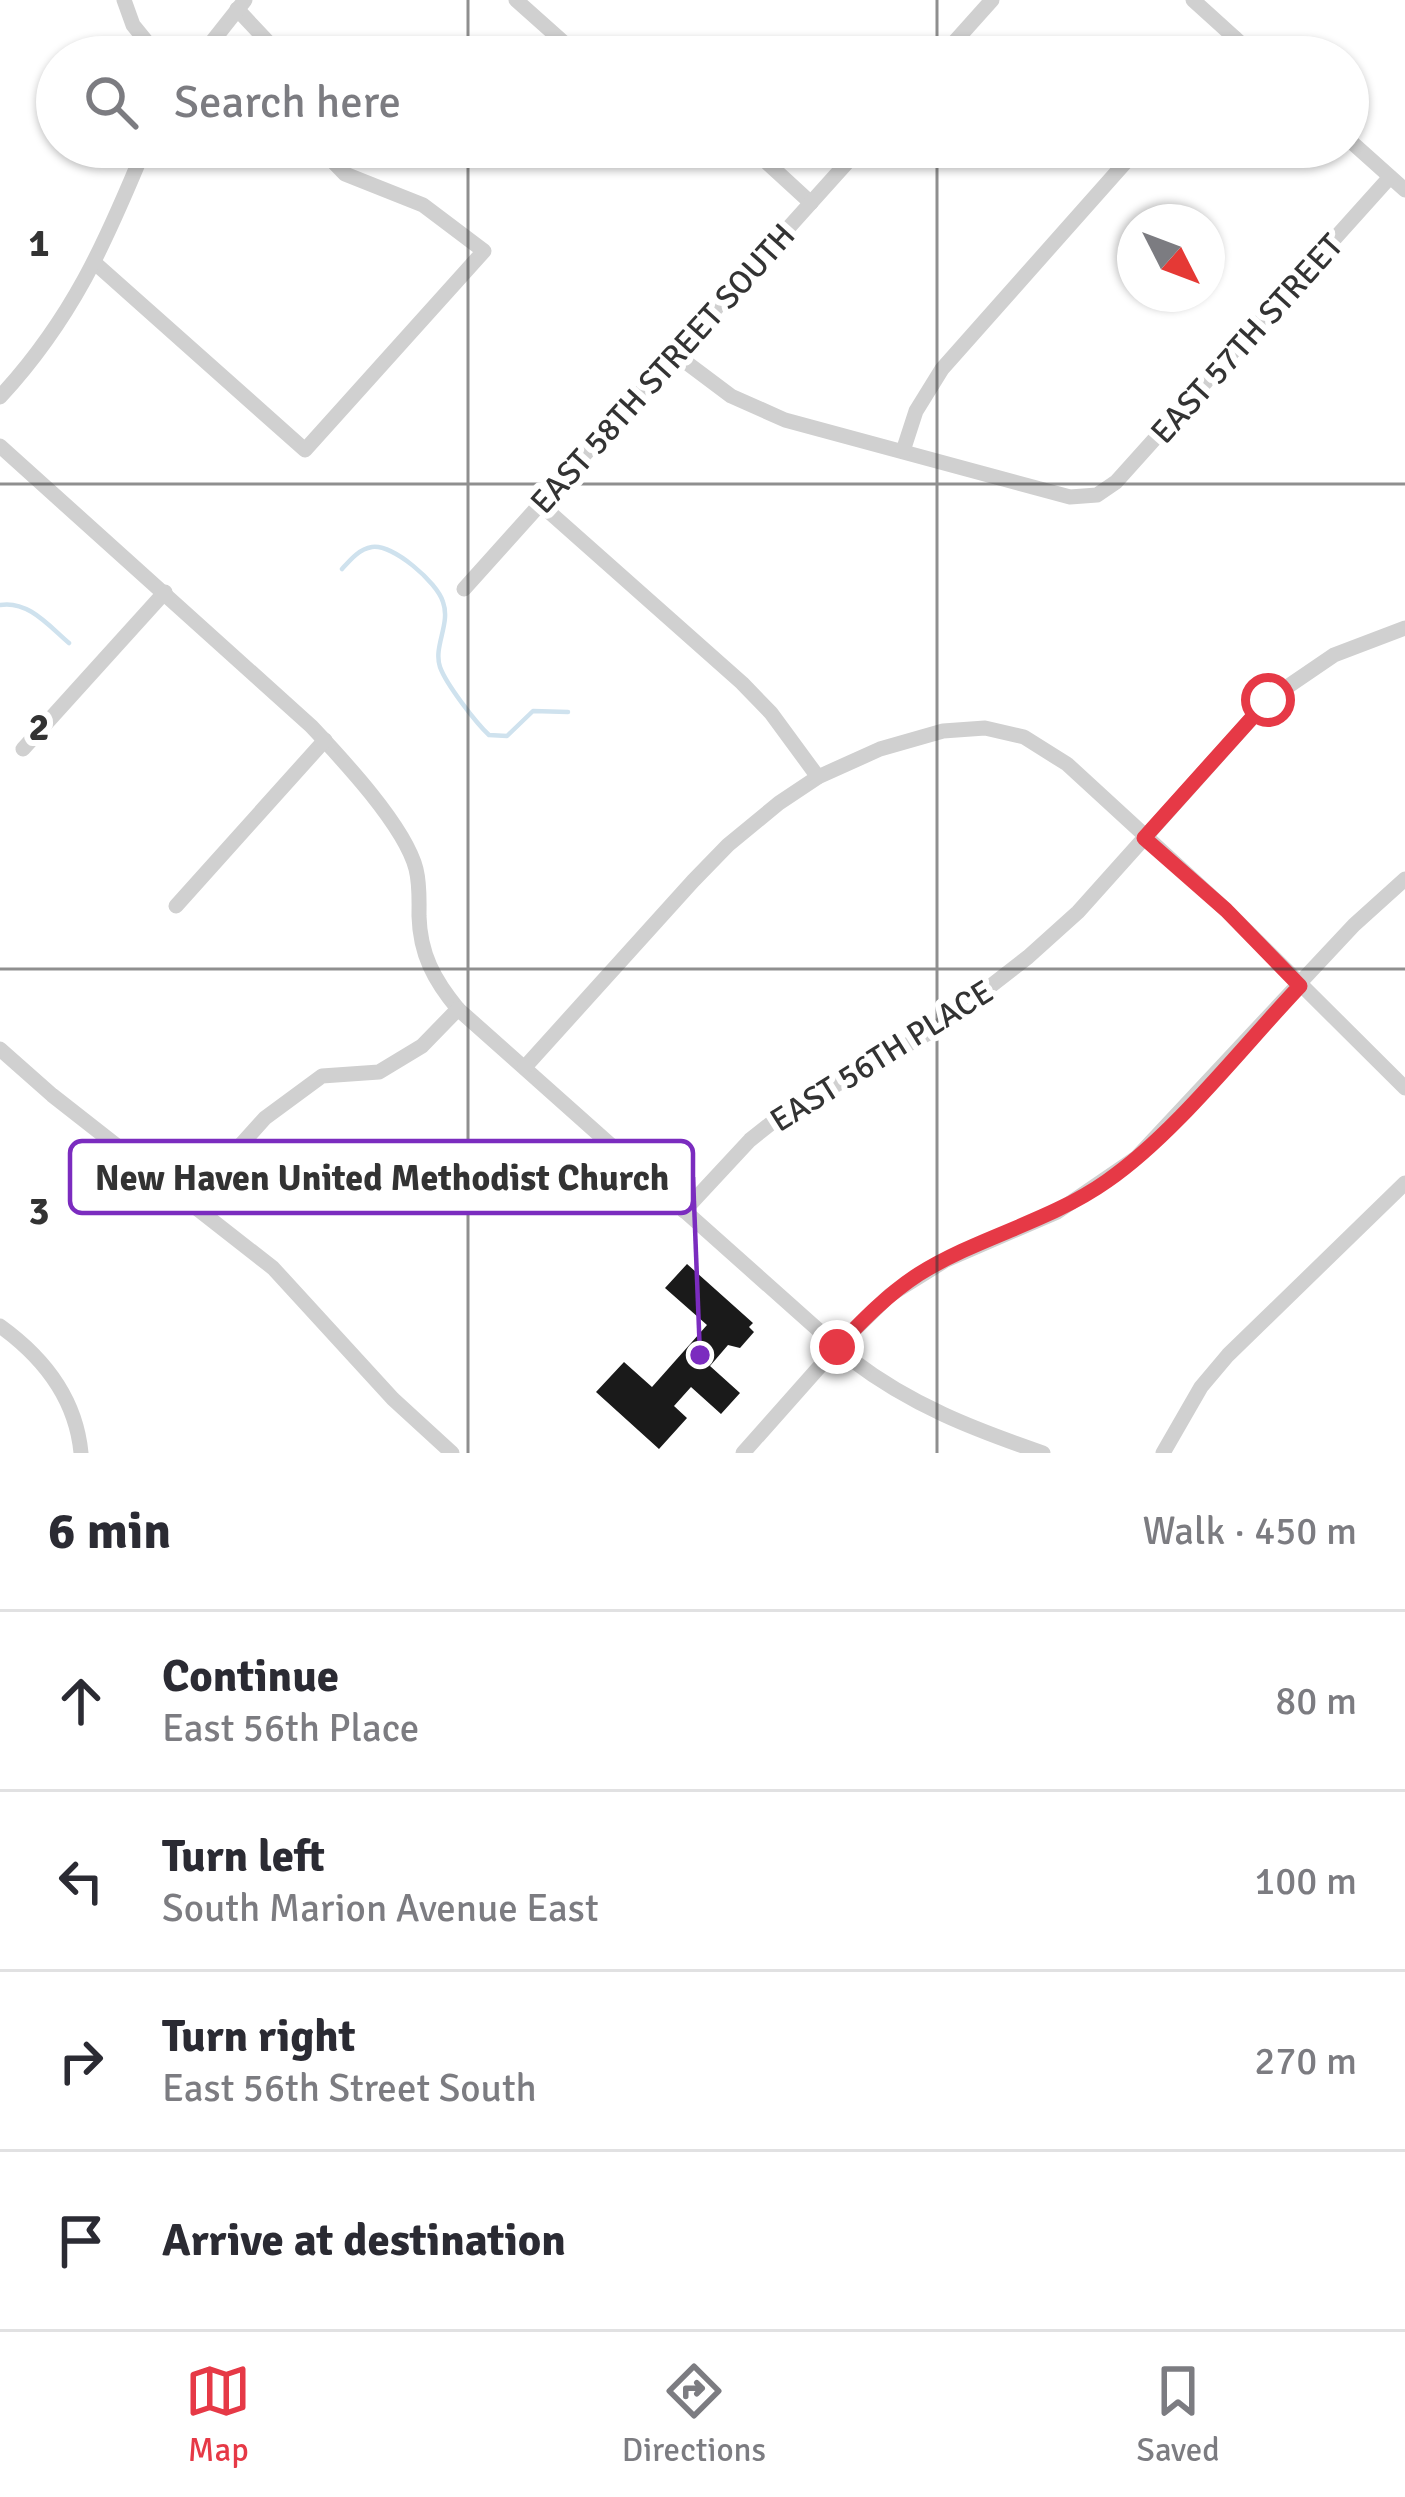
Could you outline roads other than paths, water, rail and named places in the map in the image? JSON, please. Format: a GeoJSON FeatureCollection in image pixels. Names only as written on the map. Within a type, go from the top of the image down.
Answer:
{"type":"FeatureCollection","features":[{"type":"Feature","properties":{"kind":"street"},"geometry":{"type":"LineString","coordinates":[[124,0],[141,36]]}},
{"type":"Feature","properties":{"kind":"street"},"geometry":{"type":"LineString","coordinates":[[516,0],[556,36]]}},
{"type":"Feature","properties":{"kind":"street"},"geometry":{"type":"LineString","coordinates":[[960,36],[992,0]]}},
{"type":"Feature","properties":{"kind":"street"},"geometry":{"type":"LineString","coordinates":[[1193,0],[1233,36]]}},
{"type":"Feature","properties":{"kind":"street"},"geometry":{"type":"LineString","coordinates":[[217,36],[241,5],[265,36]]}},
{"type":"Feature","properties":{"kind":"street"},"geometry":{"type":"LineString","coordinates":[[1369,158],[1405,190]]}},
{"type":"Feature","properties":{"kind":"street"},"geometry":{"type":"LineString","coordinates":[[0,398],[46,343],[96,264],[136,168]]}},
{"type":"Feature","properties":{"kind":"street"},"geometry":{"type":"LineString","coordinates":[[96,264],[305,450],[484,250],[423,205],[339,168]]}},
{"type":"Feature","properties":{"kind":"street"},"geometry":{"type":"LineString","coordinates":[[772,168],[811,203]]}},
{"type":"Feature","properties":{"kind":"street","name":"EAST 58TH STREET SOUTH"},"geometry":{"type":"LineString","coordinates":[[464,589],[842,168]]}},
{"type":"Feature","properties":{"kind":"street"},"geometry":{"type":"LineString","coordinates":[[675,354],[731,396],[754,407],[785,420],[903,451],[916,411],[942,369],[1119,168]]}},
{"type":"Feature","properties":{"kind":"street","name":"EAST 57TH STREET"},"geometry":{"type":"LineString","coordinates":[[903,451],[1070,497],[1097,495],[1116,482],[1390,177]]}},
{"type":"Feature","properties":{"kind":"street"},"geometry":{"type":"LineString","coordinates":[[0,446],[325,740],[411,854],[420,893],[425,957],[458,1009],[837,1347],[906,1399],[1036,1452]]}},
{"type":"Feature","properties":{"kind":"street"},"geometry":{"type":"LineString","coordinates":[[539,503],[742,683],[771,713],[818,777]]}},
{"type":"Feature","properties":{"kind":"street"},"geometry":{"type":"LineString","coordinates":[[23,749],[165,592]]}},
{"type":"Feature","properties":{"kind":"street","name":"EAST 56TH PLACE"},"geometry":{"type":"LineString","coordinates":[[684,1210],[778,1117],[934,1030],[982,996],[1078,912],[1268,700],[1334,655],[1405,628]]}},
{"type":"Feature","properties":{"kind":"street"},"geometry":{"type":"LineString","coordinates":[[525,1067],[728,845],[818,777],[880,749],[943,731],[1007,730],[1042,745],[1067,764],[1226,910],[1405,1088]]}},
{"type":"Feature","properties":{"kind":"street"},"geometry":{"type":"LineString","coordinates":[[176,906],[325,740]]}},
{"type":"Feature","properties":{"kind":"street"},"geometry":{"type":"LineString","coordinates":[[743,1453],[890,1295],[919,1274],[1045,1218],[1110,1179],[1159,1137],[1354,925],[1405,880]]}},
{"type":"Feature","properties":{"kind":"street"},"geometry":{"type":"LineString","coordinates":[[191,1200],[265,1118],[322,1076],[379,1072],[422,1046],[458,1009]]}},
{"type":"Feature","properties":{"kind":"street"},"geometry":{"type":"LineString","coordinates":[[0,1048],[52,1095],[273,1268],[393,1399],[452,1453]]}},
{"type":"Feature","properties":{"kind":"street"},"geometry":{"type":"LineString","coordinates":[[1163,1453],[1201,1387],[1228,1354],[1405,1183]]}},
{"type":"Feature","properties":{"kind":"street"},"geometry":{"type":"LineString","coordinates":[[0,1325],[53,1377],[69,1405],[81,1453]]}},
{"type":"Feature","properties":{"kind":"waterway"},"geometry":{"type":"LineString","coordinates":[[342,569],[363,550],[381,548],[402,558],[432,585],[445,610],[440,667],[489,735],[507,736],[533,711],[568,712]]}},
{"type":"Feature","properties":{"kind":"waterway"},"geometry":{"type":"LineString","coordinates":[[0,605],[29,610],[69,643]]}},
{"type":"Feature","properties":{"kind":"place","name":"New Haven United Methodist Church"},"geometry":{"type":"Point","coordinates":[700,1355]}}]}
